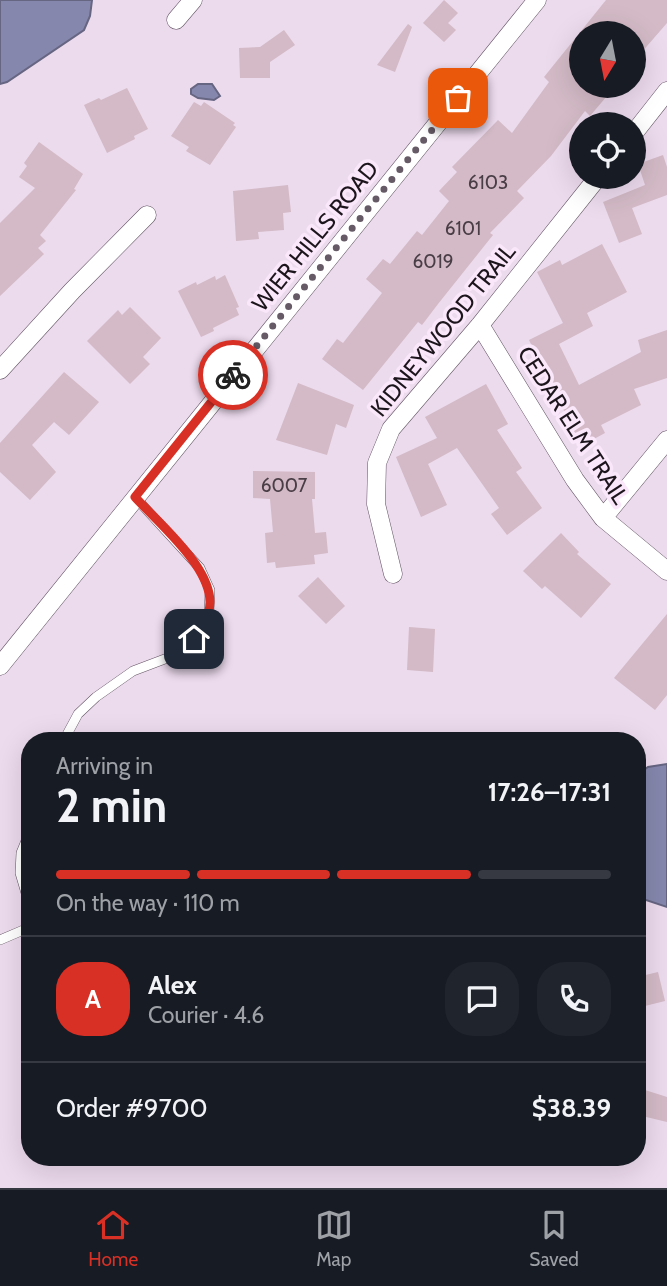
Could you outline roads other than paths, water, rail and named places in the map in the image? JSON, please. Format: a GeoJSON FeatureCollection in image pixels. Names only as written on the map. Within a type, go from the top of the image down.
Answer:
{"type":"FeatureCollection","features":[{"type":"Feature","properties":{"kind":"street"},"geometry":{"type":"LineString","coordinates":[[176,20],[192,0]]}},
{"type":"Feature","properties":{"kind":"street","name":"WIER HILLS ROAD"},"geometry":{"type":"LineString","coordinates":[[0,666],[537,0]]}},
{"type":"Feature","properties":{"kind":"street"},"geometry":{"type":"LineString","coordinates":[[646,117],[667,91]]}},
{"type":"Feature","properties":{"kind":"street","name":"KIDNEYWOOD TRAIL"},"geometry":{"type":"LineString","coordinates":[[393,574],[376,504],[377,463],[391,429],[480,325],[588,189]]}},
{"type":"Feature","properties":{"kind":"street"},"geometry":{"type":"LineString","coordinates":[[0,370],[72,291],[147,215]]}},
{"type":"Feature","properties":{"kind":"street","name":"CEDAR ELM TRAIL"},"geometry":{"type":"LineString","coordinates":[[480,325],[575,480],[603,518],[667,571]]}},
{"type":"Feature","properties":{"kind":"street"},"geometry":{"type":"LineString","coordinates":[[603,518],[667,440]]}},
{"type":"Feature","properties":{"kind":"lane"},"geometry":{"type":"LineString","coordinates":[[68,732],[78,714],[96,697],[133,671],[170,657],[194,639],[209,613],[210,590],[200,568],[135,497]]}},
{"type":"Feature","properties":{"kind":"lane"},"geometry":{"type":"LineString","coordinates":[[21,851],[21,876]]}},
{"type":"Feature","properties":{"kind":"lane"},"geometry":{"type":"LineString","coordinates":[[0,940],[21,931]]}},
{"type":"Feature","properties":{"kind":"water"},"geometry":{"type":"Polygon","coordinates":[[[0,0],[92,0],[90,16],[84,30],[7,82],[0,84],[0,0]]]}},
{"type":"Feature","properties":{"kind":"water"},"geometry":{"type":"Polygon","coordinates":[[[198,84],[212,84],[220,96],[214,100],[198,98],[191,94],[191,89],[198,84]]]}},
{"type":"Feature","properties":{"kind":"water"},"geometry":{"type":"Polygon","coordinates":[[[667,764],[667,907],[646,900],[648,767],[667,764]]]}}]}
